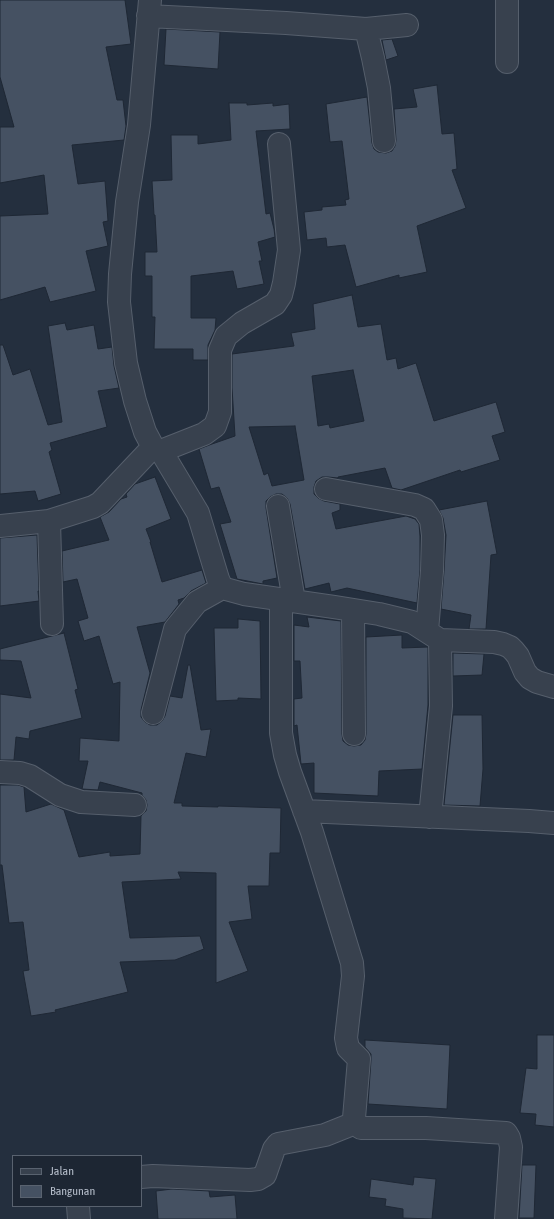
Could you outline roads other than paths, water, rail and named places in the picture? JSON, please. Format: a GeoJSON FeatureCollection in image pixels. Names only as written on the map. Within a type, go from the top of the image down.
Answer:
{"type":"FeatureCollection","features":[{"type":"Feature","properties":{"kind":"street"},"geometry":{"type":"LineString","coordinates":[[507,0],[507,62]]}},
{"type":"Feature","properties":{"kind":"street"},"geometry":{"type":"LineString","coordinates":[[222,588],[198,513],[172,468],[145,432],[135,401],[126,363],[119,302],[120,274],[126,202],[139,125],[149,8],[286,23],[366,29],[407,25]]}},
{"type":"Feature","properties":{"kind":"street"},"geometry":{"type":"LineString","coordinates":[[366,29],[379,88],[384,141]]}},
{"type":"Feature","properties":{"kind":"street"},"geometry":{"type":"LineString","coordinates":[[0,526],[49,521],[100,504],[157,449],[204,434],[215,426],[220,412],[220,350],[226,336],[242,323],[275,304],[281,295],[284,283],[289,250],[279,144]]}},
{"type":"Feature","properties":{"kind":"street"},"geometry":{"type":"LineString","coordinates":[[326,489],[415,505],[424,509],[431,520],[433,535],[433,635],[441,706],[430,817]]}},
{"type":"Feature","properties":{"kind":"street"},"geometry":{"type":"LineString","coordinates":[[278,506],[288,601],[281,733],[290,772],[312,832],[352,963],[353,976],[346,1038],[348,1048],[359,1059],[354,1118],[355,1123],[361,1128],[426,1128],[506,1133],[511,1147],[506,1219]]}},
{"type":"Feature","properties":{"kind":"street"},"geometry":{"type":"LineString","coordinates":[[49,521],[52,624]]}},
{"type":"Feature","properties":{"kind":"street"},"geometry":{"type":"LineString","coordinates":[[153,713],[175,629],[197,602],[222,588],[244,594],[379,614],[412,622],[433,635],[503,644],[510,647],[518,656],[525,672],[530,678],[537,682],[554,687]]}},
{"type":"Feature","properties":{"kind":"street"},"geometry":{"type":"LineString","coordinates":[[353,610],[354,734]]}},
{"type":"Feature","properties":{"kind":"street"},"geometry":{"type":"LineString","coordinates":[[0,772],[20,773],[30,776],[60,795],[81,802],[135,805]]}},
{"type":"Feature","properties":{"kind":"street"},"geometry":{"type":"LineString","coordinates":[[304,811],[529,820],[554,823]]}},
{"type":"Feature","properties":{"kind":"street"},"geometry":{"type":"LineString","coordinates":[[142,1177],[258,1179],[265,1175],[274,1149],[278,1144],[325,1135],[355,1123]]}},
{"type":"Feature","properties":{"kind":"street"},"geometry":{"type":"LineString","coordinates":[[78,1207],[79,1219]]}}]}
